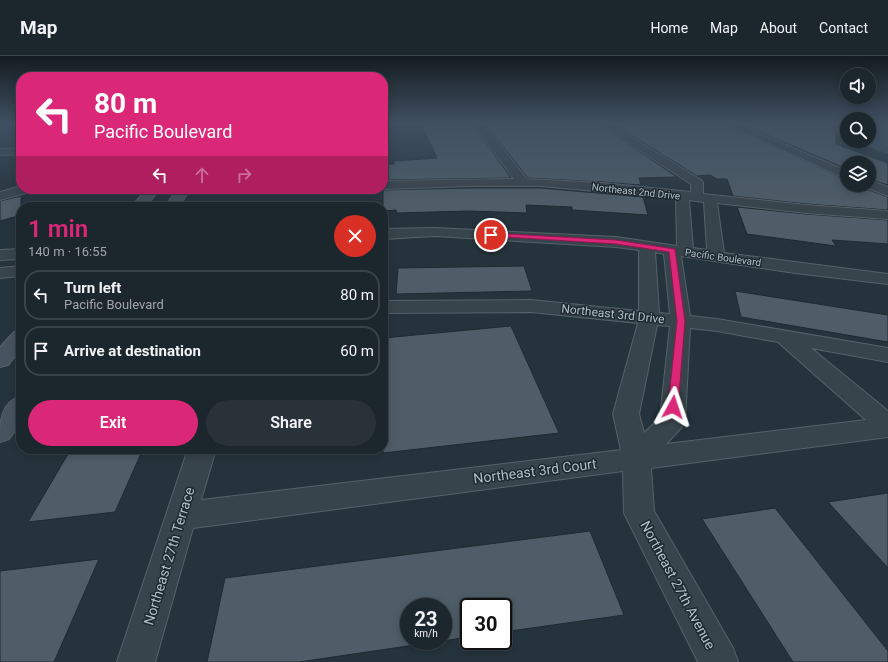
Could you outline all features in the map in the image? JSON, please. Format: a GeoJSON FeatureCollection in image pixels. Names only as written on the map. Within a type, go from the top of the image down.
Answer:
{"type":"FeatureCollection","features":[{"type":"Feature","properties":{"kind":"street"},"geometry":{"type":"LineString","coordinates":[[0,152],[15,151]]}},
{"type":"Feature","properties":{"kind":"street"},"geometry":{"type":"LineString","coordinates":[[499,151],[523,182]]}},
{"type":"Feature","properties":{"kind":"street"},"geometry":{"type":"LineString","coordinates":[[647,151],[697,183],[703,197],[716,256]]}},
{"type":"Feature","properties":{"kind":"street"},"geometry":{"type":"LineString","coordinates":[[792,151],[840,172]]}},
{"type":"Feature","properties":{"kind":"street","name":"Northeast 2nd Drive"},"geometry":{"type":"LineString","coordinates":[[388,185],[490,181],[561,184],[703,197],[833,212],[888,215]]}},
{"type":"Feature","properties":{"kind":"street"},"geometry":{"type":"LineString","coordinates":[[876,187],[888,192]]}},
{"type":"Feature","properties":{"kind":"street"},"geometry":{"type":"LineString","coordinates":[[0,196],[16,192]]}},
{"type":"Feature","properties":{"kind":"street"},"geometry":{"type":"LineString","coordinates":[[142,202],[150,194]]}},
{"type":"Feature","properties":{"kind":"street"},"geometry":{"type":"LineString","coordinates":[[175,202],[181,194]]}},
{"type":"Feature","properties":{"kind":"street"},"geometry":{"type":"LineString","coordinates":[[636,458],[672,421],[681,321],[679,251],[682,195]]}},
{"type":"Feature","properties":{"kind":"street","name":"Pacific Boulevard"},"geometry":{"type":"LineString","coordinates":[[388,234],[435,232],[616,242],[888,279]]}},
{"type":"Feature","properties":{"kind":"street","name":"Pacific Boulevard"},"geometry":{"type":"LineString","coordinates":[[388,247],[534,237]]}},
{"type":"Feature","properties":{"kind":"street","name":"Northeast 27th Avenue"},"geometry":{"type":"LineString","coordinates":[[647,246],[649,318],[626,414],[636,458],[639,514],[719,662]]}},
{"type":"Feature","properties":{"kind":"street"},"geometry":{"type":"LineString","coordinates":[[0,256],[16,254]]}},
{"type":"Feature","properties":{"kind":"street"},"geometry":{"type":"LineString","coordinates":[[0,273],[16,271]]}},
{"type":"Feature","properties":{"kind":"street","name":"Northeast 3rd Drive"},"geometry":{"type":"LineString","coordinates":[[388,307],[531,306],[717,325],[888,355]]}},
{"type":"Feature","properties":{"kind":"street"},"geometry":{"type":"LineString","coordinates":[[784,337],[888,426]]}},
{"type":"Feature","properties":{"kind":"street"},"geometry":{"type":"LineString","coordinates":[[0,360],[16,342]]}},
{"type":"Feature","properties":{"kind":"street"},"geometry":{"type":"LineString","coordinates":[[0,432],[16,411]]}},
{"type":"Feature","properties":{"kind":"street","name":"Northeast 3rd Court"},"geometry":{"type":"LineString","coordinates":[[181,516],[888,426]]}},
{"type":"Feature","properties":{"kind":"street","name":"Northeast 27th Terrace"},"geometry":{"type":"LineString","coordinates":[[136,662],[200,454]]}},
{"type":"Feature","properties":{"kind":"water"},"geometry":{"type":"Polygon","coordinates":[[[880,151],[888,151],[888,154],[880,151]]]}},
{"type":"Feature","properties":{"kind":"building"},"geometry":{"type":"Polygon","coordinates":[[[434,151],[492,151],[511,178],[388,180],[388,165],[394,164],[394,161],[437,158],[434,151]]]}},
{"type":"Feature","properties":{"kind":"building"},"geometry":{"type":"Polygon","coordinates":[[[507,151],[639,151],[677,177],[639,178],[641,185],[528,178],[507,151]]]}},
{"type":"Feature","properties":{"kind":"building"},"geometry":{"type":"Polygon","coordinates":[[[657,151],[784,151],[840,177],[840,192],[875,192],[888,197],[888,210],[806,204],[733,196],[727,179],[717,179],[710,175],[697,176],[657,151]]]}},
{"type":"Feature","properties":{"kind":"building"},"geometry":{"type":"Polygon","coordinates":[[[805,151],[856,151],[869,156],[840,156],[840,166],[805,151]]]}},
{"type":"Feature","properties":{"kind":"building"},"geometry":{"type":"Polygon","coordinates":[[[876,159],[888,163],[888,185],[876,181],[876,159]]]}},
{"type":"Feature","properties":{"kind":"building"},"geometry":{"type":"Polygon","coordinates":[[[540,188],[643,197],[648,215],[572,210],[572,207],[526,205],[527,213],[469,211],[397,213],[396,210],[388,211],[388,202],[383,202],[383,194],[388,194],[388,190],[540,188]]]}},
{"type":"Feature","properties":{"kind":"building"},"geometry":{"type":"Polygon","coordinates":[[[21,196],[21,202],[16,202],[16,216],[0,221],[0,201],[21,196]]]}},
{"type":"Feature","properties":{"kind":"building"},"geometry":{"type":"Polygon","coordinates":[[[737,207],[888,220],[888,244],[832,240],[836,246],[747,234],[737,207]]]}},
{"type":"Feature","properties":{"kind":"building"},"geometry":{"type":"Polygon","coordinates":[[[524,266],[532,291],[396,294],[398,268],[524,266]]]}},
{"type":"Feature","properties":{"kind":"building"},"geometry":{"type":"Polygon","coordinates":[[[735,291],[888,315],[888,342],[741,317],[735,291]]]}},
{"type":"Feature","properties":{"kind":"building"},"geometry":{"type":"Polygon","coordinates":[[[511,326],[559,433],[388,452],[388,338],[511,326]]]}},
{"type":"Feature","properties":{"kind":"building"},"geometry":{"type":"Polygon","coordinates":[[[68,454],[141,454],[115,512],[28,522],[68,454]]]}},
{"type":"Feature","properties":{"kind":"building"},"geometry":{"type":"Polygon","coordinates":[[[888,493],[888,568],[828,502],[888,493]]]}},
{"type":"Feature","properties":{"kind":"building"},"geometry":{"type":"Polygon","coordinates":[[[775,508],[888,651],[888,662],[793,662],[702,519],[775,508]]]}},
{"type":"Feature","properties":{"kind":"building"},"geometry":{"type":"Polygon","coordinates":[[[590,531],[624,615],[512,631],[512,598],[460,598],[460,638],[452,640],[452,598],[400,598],[400,647],[299,662],[207,662],[225,578],[590,531]]]}},
{"type":"Feature","properties":{"kind":"building"},"geometry":{"type":"Polygon","coordinates":[[[99,559],[54,662],[0,662],[0,571],[99,559]]]}},
{"type":"Feature","properties":{"kind":"route"},"geometry":{"type":"LineString","coordinates":[[491,235],[616,242],[672,250],[681,321],[673,407]]}}]}
